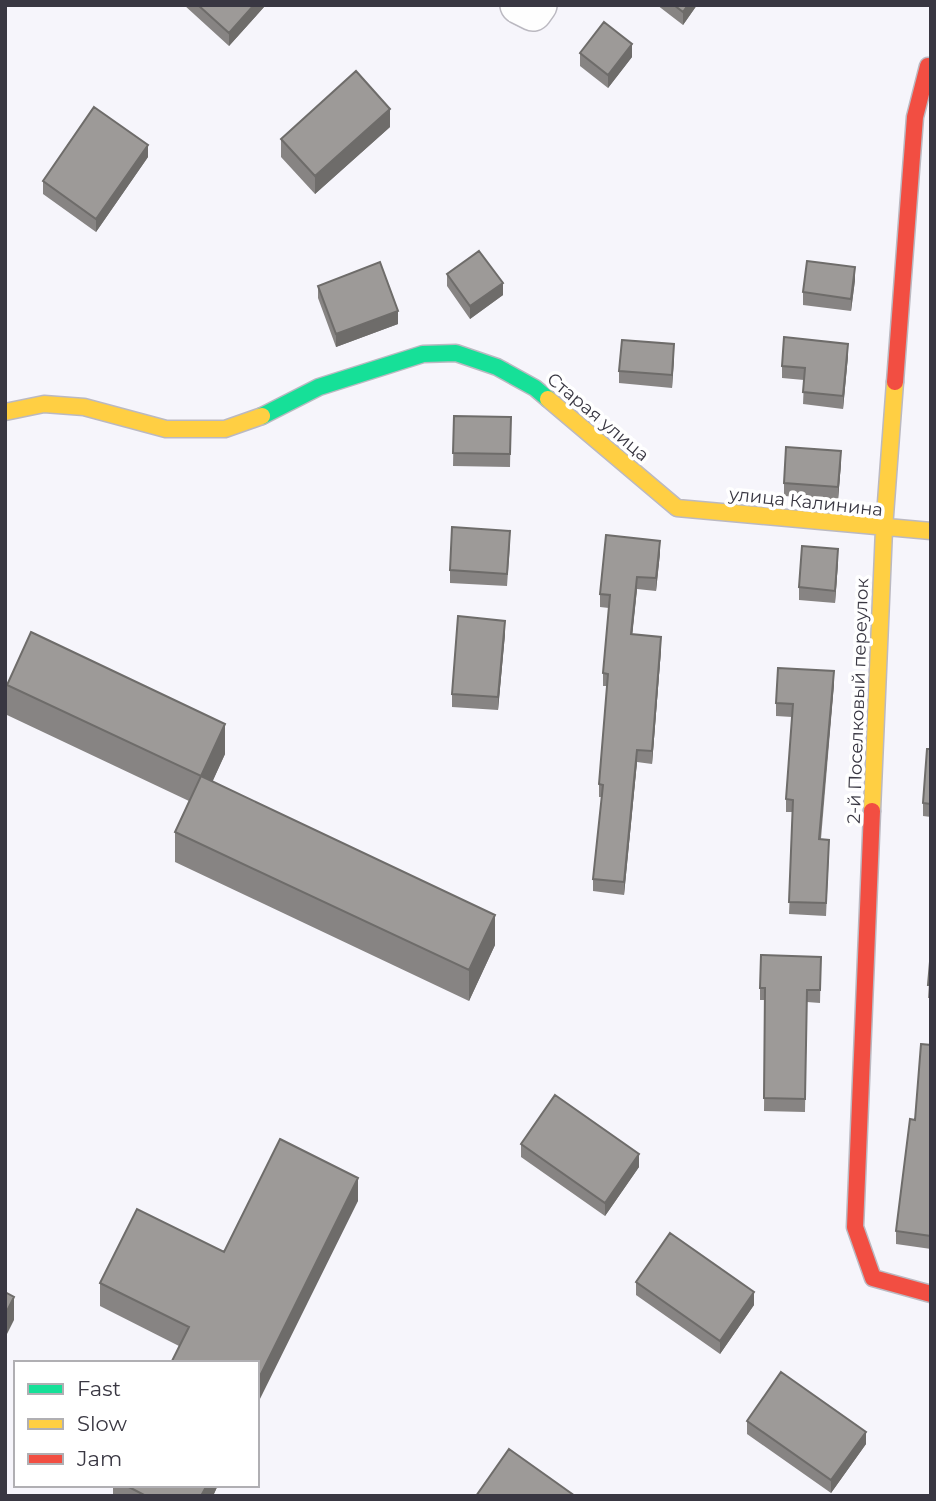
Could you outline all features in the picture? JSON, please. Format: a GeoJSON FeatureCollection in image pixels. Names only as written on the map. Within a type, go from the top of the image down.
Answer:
{"type":"FeatureCollection","features":[{"type":"Feature","properties":{"kind":"street","name":"2-й Поселковый переулок"},"geometry":{"type":"LineString","coordinates":[[928,66],[915,117],[884,529],[855,1227],[873,1278],[931,1294]]}},
{"type":"Feature","properties":{"kind":"street","name":"Старая улица"},"geometry":{"type":"LineString","coordinates":[[5,412],[44,404],[84,407],[166,429],[225,429],[267,415],[319,387],[423,354],[456,353],[497,367],[535,388],[677,508]]}},
{"type":"Feature","properties":{"kind":"street","name":"улица Калинина"},"geometry":{"type":"LineString","coordinates":[[677,508],[884,529],[931,531]]}},
{"type":"Feature","properties":{"kind":"building"},"geometry":{"type":"Polygon","coordinates":[[[198,5],[254,5],[229,33],[198,5]]]}},
{"type":"Feature","properties":{"kind":"building"},"geometry":{"type":"Polygon","coordinates":[[[674,5],[688,5],[683,12],[674,5]]]}},
{"type":"Feature","properties":{"kind":"building"},"geometry":{"type":"Polygon","coordinates":[[[604,22],[632,44],[608,75],[580,53],[604,22]]]}},
{"type":"Feature","properties":{"kind":"building"},"geometry":{"type":"Polygon","coordinates":[[[356,71],[390,109],[315,176],[281,139],[356,71]]]}},
{"type":"Feature","properties":{"kind":"building"},"geometry":{"type":"Polygon","coordinates":[[[94,107],[148,145],[96,219],[43,181],[94,107]]]}},
{"type":"Feature","properties":{"kind":"building"},"geometry":{"type":"Polygon","coordinates":[[[479,251],[503,283],[470,306],[447,274],[479,251]]]}},
{"type":"Feature","properties":{"kind":"building"},"geometry":{"type":"Polygon","coordinates":[[[807,261],[855,267],[851,299],[803,292],[807,261]]]}},
{"type":"Feature","properties":{"kind":"building"},"geometry":{"type":"Polygon","coordinates":[[[380,262],[398,311],[336,334],[318,286],[380,262]]]}},
{"type":"Feature","properties":{"kind":"building"},"geometry":{"type":"Polygon","coordinates":[[[784,337],[848,344],[843,396],[803,392],[805,368],[782,366],[784,337]]]}},
{"type":"Feature","properties":{"kind":"building"},"geometry":{"type":"Polygon","coordinates":[[[622,340],[674,344],[672,375],[619,371],[622,340]]]}},
{"type":"Feature","properties":{"kind":"building"},"geometry":{"type":"Polygon","coordinates":[[[454,416],[511,417],[510,454],[453,453],[454,416]]]}},
{"type":"Feature","properties":{"kind":"building"},"geometry":{"type":"Polygon","coordinates":[[[786,447],[841,451],[838,487],[784,483],[786,447]]]}},
{"type":"Feature","properties":{"kind":"building"},"geometry":{"type":"Polygon","coordinates":[[[452,527],[510,531],[507,574],[450,570],[452,527]]]}},
{"type":"Feature","properties":{"kind":"building"},"geometry":{"type":"Polygon","coordinates":[[[606,535],[660,541],[656,578],[637,577],[631,634],[661,637],[652,751],[637,750],[624,882],[593,879],[603,785],[599,784],[608,674],[603,673],[610,595],[600,594],[606,535]]]}},
{"type":"Feature","properties":{"kind":"building"},"geometry":{"type":"Polygon","coordinates":[[[802,546],[838,549],[835,591],[799,587],[802,546]]]}},
{"type":"Feature","properties":{"kind":"building"},"geometry":{"type":"Polygon","coordinates":[[[458,616],[505,621],[498,697],[452,694],[458,616]]]}},
{"type":"Feature","properties":{"kind":"building"},"geometry":{"type":"Polygon","coordinates":[[[31,632],[225,724],[201,776],[7,685],[31,632]]]}},
{"type":"Feature","properties":{"kind":"building"},"geometry":{"type":"Polygon","coordinates":[[[778,668],[834,671],[819,839],[829,840],[826,903],[789,902],[793,800],[786,799],[793,704],[776,703],[778,668]]]}},
{"type":"Feature","properties":{"kind":"building"},"geometry":{"type":"Polygon","coordinates":[[[927,749],[931,749],[931,804],[923,803],[927,749]]]}},
{"type":"Feature","properties":{"kind":"building"},"geometry":{"type":"Polygon","coordinates":[[[201,776],[495,915],[469,970],[175,832],[201,776]]]}},
{"type":"Feature","properties":{"kind":"building"},"geometry":{"type":"Polygon","coordinates":[[[931,950],[931,985],[928,985],[931,950]]]}},
{"type":"Feature","properties":{"kind":"building"},"geometry":{"type":"Polygon","coordinates":[[[761,955],[821,957],[820,990],[807,990],[805,1099],[764,1098],[765,988],[760,988],[761,955]]]}},
{"type":"Feature","properties":{"kind":"building"},"geometry":{"type":"Polygon","coordinates":[[[921,1044],[931,1045],[931,1236],[896,1231],[910,1119],[915,1120],[921,1044]]]}},
{"type":"Feature","properties":{"kind":"building"},"geometry":{"type":"Polygon","coordinates":[[[555,1095],[639,1154],[605,1203],[521,1144],[555,1095]]]}},
{"type":"Feature","properties":{"kind":"building"},"geometry":{"type":"Polygon","coordinates":[[[280,1139],[358,1178],[259,1378],[259,1361],[172,1361],[189,1327],[100,1283],[137,1209],[224,1252],[280,1139]]]}},
{"type":"Feature","properties":{"kind":"building"},"geometry":{"type":"Polygon","coordinates":[[[670,1233],[754,1292],[720,1341],[636,1282],[670,1233]]]}},
{"type":"Feature","properties":{"kind":"building"},"geometry":{"type":"Polygon","coordinates":[[[5,1292],[14,1297],[5,1315],[5,1292]]]}},
{"type":"Feature","properties":{"kind":"building"},"geometry":{"type":"Polygon","coordinates":[[[781,1372],[866,1432],[831,1480],[747,1421],[781,1372]]]}},
{"type":"Feature","properties":{"kind":"building"},"geometry":{"type":"Polygon","coordinates":[[[509,1449],[575,1496],[476,1496],[509,1449]]]}},
{"type":"Feature","properties":{"kind":"building"},"geometry":{"type":"Polygon","coordinates":[[[129,1487],[206,1487],[201,1496],[146,1496],[129,1487]]]}},
{"type":"Feature","properties":{"kind":"traffic: fast"},"geometry":{"type":"LineString","coordinates":[[262,416],[319,387],[423,354],[456,353],[497,367],[535,388],[548,399]]}},
{"type":"Feature","properties":{"kind":"traffic: slow"},"geometry":{"type":"LineString","coordinates":[[872,811],[884,529],[895,382]]}},
{"type":"Feature","properties":{"kind":"traffic: slow"},"geometry":{"type":"LineString","coordinates":[[548,399],[677,508],[931,531]]}},
{"type":"Feature","properties":{"kind":"traffic: slow"},"geometry":{"type":"LineString","coordinates":[[5,412],[44,404],[84,407],[166,429],[225,429],[262,416]]}},
{"type":"Feature","properties":{"kind":"traffic: jam"},"geometry":{"type":"LineString","coordinates":[[895,382],[915,117],[928,66]]}},
{"type":"Feature","properties":{"kind":"traffic: jam"},"geometry":{"type":"LineString","coordinates":[[872,811],[855,1227],[873,1278],[931,1294]]}}]}
